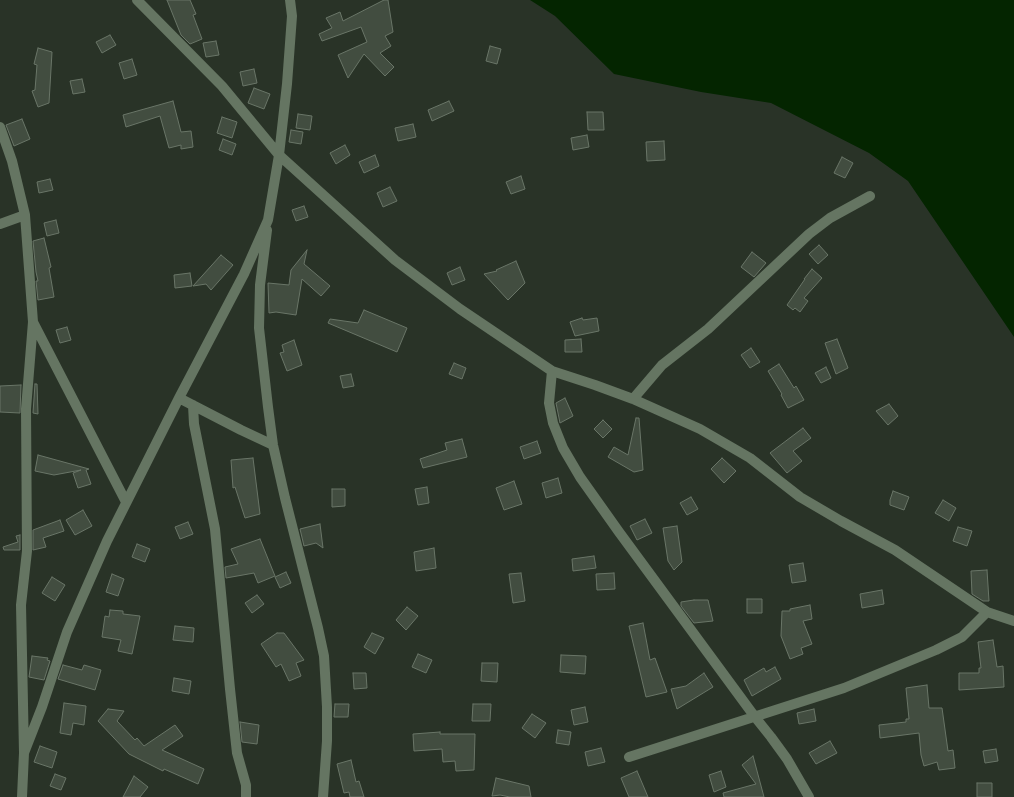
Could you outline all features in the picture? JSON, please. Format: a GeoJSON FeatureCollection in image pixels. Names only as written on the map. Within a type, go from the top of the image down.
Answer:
{"type":"FeatureCollection","features":[{"type":"Feature","properties":{"kind":"street"},"geometry":{"type":"LineString","coordinates":[[137,0],[222,86],[279,155],[395,260],[460,309],[552,371],[633,399],[700,429],[750,458],[800,497],[895,550],[986,612],[1014,621]]}},
{"type":"Feature","properties":{"kind":"street"},"geometry":{"type":"LineString","coordinates":[[290,0],[292,16],[286,84],[279,155],[268,220],[260,285],[259,328],[273,445],[324,656],[327,706],[327,741],[323,797]]}},
{"type":"Feature","properties":{"kind":"street"},"geometry":{"type":"LineString","coordinates":[[0,127],[12,162],[25,215],[33,322],[26,409],[27,550],[21,605],[24,753],[22,797]]}},
{"type":"Feature","properties":{"kind":"street"},"geometry":{"type":"LineString","coordinates":[[633,399],[662,365],[708,329],[809,234],[830,218],[870,196]]}},
{"type":"Feature","properties":{"kind":"street"},"geometry":{"type":"LineString","coordinates":[[0,224],[25,215]]}},
{"type":"Feature","properties":{"kind":"street"},"geometry":{"type":"LineString","coordinates":[[24,753],[42,707],[67,632],[107,541],[179,398],[244,274],[268,220]]}},
{"type":"Feature","properties":{"kind":"street"},"geometry":{"type":"LineString","coordinates":[[33,322],[126,502]]}},
{"type":"Feature","properties":{"kind":"street"},"geometry":{"type":"LineString","coordinates":[[552,371],[549,403],[553,423],[563,448],[580,477],[787,759],[809,797]]}},
{"type":"Feature","properties":{"kind":"street"},"geometry":{"type":"LineString","coordinates":[[179,398],[273,445]]}},
{"type":"Feature","properties":{"kind":"street"},"geometry":{"type":"LineString","coordinates":[[193,405],[194,424],[215,529],[231,703],[237,753],[245,780],[246,797]]}},
{"type":"Feature","properties":{"kind":"street"},"geometry":{"type":"LineString","coordinates":[[629,757],[844,688],[889,668],[936,650],[962,636],[986,612]]}},
{"type":"Feature","properties":{"kind":"shaded area"},"geometry":{"type":"Polygon","coordinates":[[[530,0],[1014,0],[1014,337],[908,181],[869,153],[771,103],[701,92],[614,74],[555,16],[530,0]]]}},
{"type":"Feature","properties":{"kind":"building"},"geometry":{"type":"Polygon","coordinates":[[[167,0],[190,0],[196,14],[193,15],[202,39],[190,44],[181,35],[167,0]]]}},
{"type":"Feature","properties":{"kind":"building"},"geometry":{"type":"Polygon","coordinates":[[[384,0],[388,0],[393,32],[385,36],[391,46],[380,53],[394,67],[385,76],[364,54],[348,78],[338,55],[367,42],[361,27],[322,41],[319,34],[332,28],[326,18],[340,12],[343,21],[384,0]]]}},
{"type":"Feature","properties":{"kind":"building"},"geometry":{"type":"Polygon","coordinates":[[[110,35],[116,45],[102,53],[96,42],[110,35]]]}},
{"type":"Feature","properties":{"kind":"building"},"geometry":{"type":"Polygon","coordinates":[[[216,41],[219,55],[206,57],[203,43],[216,41]]]}},
{"type":"Feature","properties":{"kind":"building"},"geometry":{"type":"Polygon","coordinates":[[[490,46],[501,49],[497,64],[486,61],[490,46]]]}},
{"type":"Feature","properties":{"kind":"building"},"geometry":{"type":"Polygon","coordinates":[[[38,48],[52,52],[49,103],[38,107],[32,91],[35,90],[37,65],[34,64],[38,48]]]}},
{"type":"Feature","properties":{"kind":"building"},"geometry":{"type":"Polygon","coordinates":[[[132,59],[137,75],[124,79],[119,63],[132,59]]]}},
{"type":"Feature","properties":{"kind":"building"},"geometry":{"type":"Polygon","coordinates":[[[254,69],[257,83],[243,86],[240,72],[254,69]]]}},
{"type":"Feature","properties":{"kind":"building"},"geometry":{"type":"Polygon","coordinates":[[[82,79],[85,92],[73,94],[70,81],[82,79]]]}},
{"type":"Feature","properties":{"kind":"building"},"geometry":{"type":"Polygon","coordinates":[[[254,88],[270,94],[264,109],[248,103],[254,88]]]}},
{"type":"Feature","properties":{"kind":"building"},"geometry":{"type":"Polygon","coordinates":[[[173,101],[181,132],[191,131],[193,147],[181,149],[181,145],[169,148],[160,116],[126,127],[123,115],[173,101]]]}},
{"type":"Feature","properties":{"kind":"building"},"geometry":{"type":"Polygon","coordinates":[[[449,101],[454,111],[432,121],[428,110],[449,101]]]}},
{"type":"Feature","properties":{"kind":"building"},"geometry":{"type":"Polygon","coordinates":[[[587,112],[603,112],[604,130],[588,130],[587,112]]]}},
{"type":"Feature","properties":{"kind":"building"},"geometry":{"type":"Polygon","coordinates":[[[298,114],[312,116],[310,130],[296,128],[298,114]]]}},
{"type":"Feature","properties":{"kind":"building"},"geometry":{"type":"Polygon","coordinates":[[[222,117],[237,122],[232,138],[217,133],[222,117]]]}},
{"type":"Feature","properties":{"kind":"building"},"geometry":{"type":"Polygon","coordinates":[[[22,119],[30,139],[14,146],[6,125],[22,119]]]}},
{"type":"Feature","properties":{"kind":"building"},"geometry":{"type":"Polygon","coordinates":[[[413,124],[416,137],[398,141],[395,128],[413,124]]]}},
{"type":"Feature","properties":{"kind":"building"},"geometry":{"type":"Polygon","coordinates":[[[291,130],[303,132],[301,144],[289,142],[291,130]]]}},
{"type":"Feature","properties":{"kind":"building"},"geometry":{"type":"Polygon","coordinates":[[[587,135],[589,147],[573,150],[571,138],[587,135]]]}},
{"type":"Feature","properties":{"kind":"building"},"geometry":{"type":"Polygon","coordinates":[[[223,139],[236,144],[232,155],[219,150],[223,139]]]}},
{"type":"Feature","properties":{"kind":"building"},"geometry":{"type":"Polygon","coordinates":[[[664,141],[665,160],[647,161],[646,142],[664,141]]]}},
{"type":"Feature","properties":{"kind":"building"},"geometry":{"type":"Polygon","coordinates":[[[345,145],[350,155],[336,164],[330,153],[345,145]]]}},
{"type":"Feature","properties":{"kind":"building"},"geometry":{"type":"Polygon","coordinates":[[[375,155],[379,166],[364,173],[359,162],[375,155]]]}},
{"type":"Feature","properties":{"kind":"building"},"geometry":{"type":"Polygon","coordinates":[[[842,157],[853,163],[845,178],[834,173],[842,157]]]}},
{"type":"Feature","properties":{"kind":"building"},"geometry":{"type":"Polygon","coordinates":[[[521,176],[525,189],[511,194],[506,182],[521,176]]]}},
{"type":"Feature","properties":{"kind":"building"},"geometry":{"type":"Polygon","coordinates":[[[50,179],[53,190],[39,193],[37,182],[50,179]]]}},
{"type":"Feature","properties":{"kind":"building"},"geometry":{"type":"Polygon","coordinates":[[[390,187],[397,201],[383,207],[377,193],[390,187]]]}},
{"type":"Feature","properties":{"kind":"building"},"geometry":{"type":"Polygon","coordinates":[[[304,206],[308,217],[296,221],[292,210],[304,206]]]}},
{"type":"Feature","properties":{"kind":"building"},"geometry":{"type":"Polygon","coordinates":[[[56,220],[59,233],[47,236],[44,223],[56,220]]]}},
{"type":"Feature","properties":{"kind":"building"},"geometry":{"type":"Polygon","coordinates":[[[44,238],[51,267],[49,268],[54,297],[38,300],[36,281],[38,281],[33,241],[44,238]]]}},
{"type":"Feature","properties":{"kind":"building"},"geometry":{"type":"Polygon","coordinates":[[[819,245],[828,255],[818,264],[809,254],[819,245]]]}},
{"type":"Feature","properties":{"kind":"building"},"geometry":{"type":"Polygon","coordinates":[[[307,250],[304,264],[330,286],[321,296],[302,279],[296,315],[276,312],[269,313],[268,283],[289,285],[291,270],[307,250]]]}},
{"type":"Feature","properties":{"kind":"building"},"geometry":{"type":"Polygon","coordinates":[[[752,252],[766,263],[754,277],[741,267],[752,252]]]}},
{"type":"Feature","properties":{"kind":"building"},"geometry":{"type":"Polygon","coordinates":[[[221,255],[233,265],[211,290],[206,284],[193,286],[221,255]]]}},
{"type":"Feature","properties":{"kind":"building"},"geometry":{"type":"Polygon","coordinates":[[[516,261],[525,283],[508,300],[484,274],[497,271],[496,270],[516,261]]]}},
{"type":"Feature","properties":{"kind":"building"},"geometry":{"type":"Polygon","coordinates":[[[460,267],[465,280],[452,285],[447,273],[460,267]]]}},
{"type":"Feature","properties":{"kind":"building"},"geometry":{"type":"Polygon","coordinates":[[[812,269],[822,278],[804,298],[808,301],[800,312],[795,308],[793,310],[787,305],[812,269]]]}},
{"type":"Feature","properties":{"kind":"building"},"geometry":{"type":"Polygon","coordinates":[[[190,273],[192,286],[175,288],[174,275],[190,273]]]}},
{"type":"Feature","properties":{"kind":"building"},"geometry":{"type":"Polygon","coordinates":[[[364,310],[407,328],[397,352],[328,323],[330,319],[358,323],[364,310]]]}},
{"type":"Feature","properties":{"kind":"building"},"geometry":{"type":"Polygon","coordinates":[[[582,318],[583,320],[597,318],[599,331],[575,336],[570,322],[582,318]]]}},
{"type":"Feature","properties":{"kind":"building"},"geometry":{"type":"Polygon","coordinates":[[[67,327],[71,340],[60,343],[56,330],[67,327]]]}},
{"type":"Feature","properties":{"kind":"building"},"geometry":{"type":"Polygon","coordinates":[[[581,339],[582,352],[565,352],[565,340],[581,339]]]}},
{"type":"Feature","properties":{"kind":"building"},"geometry":{"type":"Polygon","coordinates":[[[837,339],[848,368],[836,374],[825,343],[837,339]]]}},
{"type":"Feature","properties":{"kind":"building"},"geometry":{"type":"Polygon","coordinates":[[[294,340],[302,365],[287,371],[280,353],[284,352],[282,345],[294,340]]]}},
{"type":"Feature","properties":{"kind":"building"},"geometry":{"type":"Polygon","coordinates":[[[751,348],[760,362],[750,368],[741,355],[751,348]]]}},
{"type":"Feature","properties":{"kind":"building"},"geometry":{"type":"Polygon","coordinates":[[[454,363],[466,368],[462,379],[449,374],[454,363]]]}},
{"type":"Feature","properties":{"kind":"building"},"geometry":{"type":"Polygon","coordinates":[[[779,364],[794,388],[796,386],[804,400],[788,408],[781,395],[782,394],[768,371],[779,364]]]}},
{"type":"Feature","properties":{"kind":"building"},"geometry":{"type":"Polygon","coordinates":[[[826,367],[831,378],[821,383],[815,373],[826,367]]]}},
{"type":"Feature","properties":{"kind":"building"},"geometry":{"type":"Polygon","coordinates":[[[351,374],[354,386],[343,388],[340,376],[351,374]]]}},
{"type":"Feature","properties":{"kind":"building"},"geometry":{"type":"Polygon","coordinates":[[[35,384],[37,384],[38,414],[33,413],[35,384]]]}},
{"type":"Feature","properties":{"kind":"building"},"geometry":{"type":"Polygon","coordinates":[[[21,385],[20,413],[0,412],[0,386],[21,385]]]}},
{"type":"Feature","properties":{"kind":"building"},"geometry":{"type":"Polygon","coordinates":[[[565,398],[573,416],[560,423],[556,403],[565,398]]]}},
{"type":"Feature","properties":{"kind":"building"},"geometry":{"type":"Polygon","coordinates":[[[889,404],[898,416],[888,425],[876,411],[889,404]]]}},
{"type":"Feature","properties":{"kind":"building"},"geometry":{"type":"Polygon","coordinates":[[[636,418],[639,418],[643,470],[634,472],[608,457],[614,447],[628,455],[636,418]]]}},
{"type":"Feature","properties":{"kind":"building"},"geometry":{"type":"Polygon","coordinates":[[[603,420],[612,429],[603,438],[594,429],[603,420]]]}},
{"type":"Feature","properties":{"kind":"building"},"geometry":{"type":"Polygon","coordinates":[[[803,428],[811,438],[793,451],[802,461],[787,473],[770,453],[803,428]]]}},
{"type":"Feature","properties":{"kind":"building"},"geometry":{"type":"Polygon","coordinates":[[[462,439],[467,457],[423,468],[420,459],[447,450],[445,443],[462,439]]]}},
{"type":"Feature","properties":{"kind":"building"},"geometry":{"type":"Polygon","coordinates":[[[537,441],[541,453],[524,459],[520,447],[537,441]]]}},
{"type":"Feature","properties":{"kind":"building"},"geometry":{"type":"Polygon","coordinates":[[[38,455],[89,469],[86,470],[91,484],[78,488],[73,473],[81,470],[54,475],[35,471],[38,455]]]}},
{"type":"Feature","properties":{"kind":"building"},"geometry":{"type":"Polygon","coordinates":[[[253,458],[260,514],[245,518],[235,487],[233,488],[231,460],[253,458]]]}},
{"type":"Feature","properties":{"kind":"building"},"geometry":{"type":"Polygon","coordinates":[[[722,458],[736,471],[724,483],[711,469],[722,458]]]}},
{"type":"Feature","properties":{"kind":"building"},"geometry":{"type":"Polygon","coordinates":[[[558,478],[562,493],[546,498],[542,483],[558,478]]]}},
{"type":"Feature","properties":{"kind":"building"},"geometry":{"type":"Polygon","coordinates":[[[514,481],[522,504],[504,510],[496,488],[514,481]]]}},
{"type":"Feature","properties":{"kind":"building"},"geometry":{"type":"Polygon","coordinates":[[[427,487],[429,503],[418,505],[415,489],[427,487]]]}},
{"type":"Feature","properties":{"kind":"building"},"geometry":{"type":"Polygon","coordinates":[[[332,489],[345,489],[345,506],[332,507],[332,489]]]}},
{"type":"Feature","properties":{"kind":"building"},"geometry":{"type":"Polygon","coordinates":[[[893,491],[909,497],[904,510],[890,505],[893,491]]]}},
{"type":"Feature","properties":{"kind":"building"},"geometry":{"type":"Polygon","coordinates":[[[691,497],[698,509],[687,515],[680,503],[691,497]]]}},
{"type":"Feature","properties":{"kind":"building"},"geometry":{"type":"Polygon","coordinates":[[[943,500],[956,508],[949,521],[935,513],[943,500]]]}},
{"type":"Feature","properties":{"kind":"building"},"geometry":{"type":"Polygon","coordinates":[[[83,510],[92,526],[75,535],[66,520],[83,510]]]}},
{"type":"Feature","properties":{"kind":"building"},"geometry":{"type":"Polygon","coordinates":[[[645,519],[652,533],[637,540],[630,526],[645,519]]]}},
{"type":"Feature","properties":{"kind":"building"},"geometry":{"type":"Polygon","coordinates":[[[60,520],[64,531],[43,538],[46,547],[33,550],[33,530],[60,520]]]}},
{"type":"Feature","properties":{"kind":"building"},"geometry":{"type":"Polygon","coordinates":[[[188,522],[193,534],[180,539],[175,527],[188,522]]]}},
{"type":"Feature","properties":{"kind":"building"},"geometry":{"type":"Polygon","coordinates":[[[320,524],[323,548],[316,543],[304,546],[300,529],[320,524]]]}},
{"type":"Feature","properties":{"kind":"building"},"geometry":{"type":"Polygon","coordinates":[[[677,526],[682,562],[674,570],[668,561],[663,528],[677,526]]]}},
{"type":"Feature","properties":{"kind":"building"},"geometry":{"type":"Polygon","coordinates":[[[958,527],[972,531],[967,546],[953,541],[958,527]]]}},
{"type":"Feature","properties":{"kind":"building"},"geometry":{"type":"Polygon","coordinates":[[[20,535],[20,550],[4,550],[3,547],[18,542],[16,536],[20,535]]]}},
{"type":"Feature","properties":{"kind":"building"},"geometry":{"type":"Polygon","coordinates":[[[260,539],[275,576],[258,583],[254,573],[226,578],[225,567],[238,564],[231,549],[260,539]]]}},
{"type":"Feature","properties":{"kind":"building"},"geometry":{"type":"Polygon","coordinates":[[[137,544],[150,549],[145,562],[132,557],[137,544]]]}},
{"type":"Feature","properties":{"kind":"building"},"geometry":{"type":"Polygon","coordinates":[[[434,548],[436,568],[416,571],[414,552],[434,548]]]}},
{"type":"Feature","properties":{"kind":"building"},"geometry":{"type":"Polygon","coordinates":[[[594,556],[596,568],[573,571],[572,559],[594,556]]]}},
{"type":"Feature","properties":{"kind":"building"},"geometry":{"type":"Polygon","coordinates":[[[803,563],[806,581],[792,583],[789,565],[803,563]]]}},
{"type":"Feature","properties":{"kind":"building"},"geometry":{"type":"Polygon","coordinates":[[[987,570],[989,601],[983,601],[972,594],[971,571],[987,570]]]}},
{"type":"Feature","properties":{"kind":"building"},"geometry":{"type":"Polygon","coordinates":[[[286,572],[291,583],[280,588],[275,577],[286,572]]]}},
{"type":"Feature","properties":{"kind":"building"},"geometry":{"type":"Polygon","coordinates":[[[521,573],[525,601],[513,603],[509,574],[521,573]]]}},
{"type":"Feature","properties":{"kind":"building"},"geometry":{"type":"Polygon","coordinates":[[[614,573],[615,589],[597,590],[596,574],[614,573]]]}},
{"type":"Feature","properties":{"kind":"building"},"geometry":{"type":"Polygon","coordinates":[[[112,574],[124,579],[118,596],[106,592],[112,574]]]}},
{"type":"Feature","properties":{"kind":"building"},"geometry":{"type":"Polygon","coordinates":[[[52,577],[65,585],[55,601],[42,593],[52,577]]]}},
{"type":"Feature","properties":{"kind":"building"},"geometry":{"type":"Polygon","coordinates":[[[882,590],[884,604],[862,608],[860,594],[882,590]]]}},
{"type":"Feature","properties":{"kind":"building"},"geometry":{"type":"Polygon","coordinates":[[[257,595],[264,604],[252,613],[245,603],[257,595]]]}},
{"type":"Feature","properties":{"kind":"building"},"geometry":{"type":"Polygon","coordinates":[[[747,599],[762,599],[762,613],[747,613],[747,599]]]}},
{"type":"Feature","properties":{"kind":"building"},"geometry":{"type":"Polygon","coordinates":[[[708,600],[713,621],[694,623],[681,606],[681,602],[708,600]]]}},
{"type":"Feature","properties":{"kind":"building"},"geometry":{"type":"Polygon","coordinates":[[[810,605],[812,619],[803,621],[812,644],[801,648],[803,654],[790,659],[781,636],[782,611],[790,611],[790,609],[810,605]]]}},
{"type":"Feature","properties":{"kind":"building"},"geometry":{"type":"Polygon","coordinates":[[[407,607],[418,616],[406,630],[396,620],[407,607]]]}},
{"type":"Feature","properties":{"kind":"building"},"geometry":{"type":"Polygon","coordinates":[[[110,610],[123,611],[123,614],[140,616],[132,654],[118,651],[121,640],[102,637],[105,616],[109,617],[110,610]]]}},
{"type":"Feature","properties":{"kind":"building"},"geometry":{"type":"Polygon","coordinates":[[[643,623],[650,660],[655,658],[667,692],[646,697],[629,626],[643,623]]]}},
{"type":"Feature","properties":{"kind":"building"},"geometry":{"type":"Polygon","coordinates":[[[175,626],[194,628],[193,642],[173,640],[175,626]]]}},
{"type":"Feature","properties":{"kind":"building"},"geometry":{"type":"Polygon","coordinates":[[[277,633],[284,633],[304,660],[296,663],[301,676],[289,681],[281,664],[276,667],[261,644],[277,633]]]}},
{"type":"Feature","properties":{"kind":"building"},"geometry":{"type":"Polygon","coordinates":[[[372,633],[384,638],[375,654],[364,647],[372,633]]]}},
{"type":"Feature","properties":{"kind":"building"},"geometry":{"type":"Polygon","coordinates":[[[993,640],[997,667],[1003,666],[1004,687],[959,690],[959,673],[979,673],[979,668],[981,668],[978,642],[993,640]]]}},
{"type":"Feature","properties":{"kind":"building"},"geometry":{"type":"Polygon","coordinates":[[[418,654],[432,660],[426,673],[412,667],[418,654]]]}},
{"type":"Feature","properties":{"kind":"building"},"geometry":{"type":"Polygon","coordinates":[[[561,655],[586,656],[585,674],[560,672],[561,655]]]}},
{"type":"Feature","properties":{"kind":"building"},"geometry":{"type":"Polygon","coordinates":[[[32,656],[48,658],[47,660],[50,661],[44,680],[29,677],[32,656]]]}},
{"type":"Feature","properties":{"kind":"building"},"geometry":{"type":"Polygon","coordinates":[[[482,663],[498,663],[497,682],[481,681],[482,663]]]}},
{"type":"Feature","properties":{"kind":"building"},"geometry":{"type":"Polygon","coordinates":[[[63,665],[82,670],[84,665],[101,670],[95,690],[58,679],[63,665]]]}},
{"type":"Feature","properties":{"kind":"building"},"geometry":{"type":"Polygon","coordinates":[[[775,667],[781,679],[752,696],[744,680],[764,668],[766,672],[775,667]]]}},
{"type":"Feature","properties":{"kind":"building"},"geometry":{"type":"Polygon","coordinates":[[[353,673],[366,673],[367,688],[354,689],[353,673]]]}},
{"type":"Feature","properties":{"kind":"building"},"geometry":{"type":"Polygon","coordinates":[[[704,673],[713,687],[677,709],[671,689],[686,686],[704,673]]]}},
{"type":"Feature","properties":{"kind":"building"},"geometry":{"type":"Polygon","coordinates":[[[174,678],[191,681],[189,694],[172,691],[174,678]]]}},
{"type":"Feature","properties":{"kind":"building"},"geometry":{"type":"Polygon","coordinates":[[[927,685],[929,708],[942,708],[948,751],[953,750],[955,768],[939,770],[937,762],[924,766],[921,755],[919,733],[880,738],[879,725],[906,722],[906,719],[909,719],[906,688],[927,685]]]}},
{"type":"Feature","properties":{"kind":"building"},"geometry":{"type":"Polygon","coordinates":[[[64,703],[86,706],[84,725],[73,723],[71,735],[60,733],[64,703]]]}},
{"type":"Feature","properties":{"kind":"building"},"geometry":{"type":"Polygon","coordinates":[[[335,704],[349,704],[348,717],[334,717],[335,704]]]}},
{"type":"Feature","properties":{"kind":"building"},"geometry":{"type":"Polygon","coordinates":[[[473,704],[491,704],[490,721],[472,721],[473,704]]]}},
{"type":"Feature","properties":{"kind":"building"},"geometry":{"type":"Polygon","coordinates":[[[585,707],[588,722],[574,725],[571,710],[585,707]]]}},
{"type":"Feature","properties":{"kind":"building"},"geometry":{"type":"Polygon","coordinates":[[[108,709],[124,711],[117,721],[135,740],[137,738],[144,746],[175,725],[183,736],[162,750],[204,769],[198,784],[164,769],[163,771],[129,754],[98,721],[108,709]]]}},
{"type":"Feature","properties":{"kind":"building"},"geometry":{"type":"Polygon","coordinates":[[[814,709],[816,721],[799,724],[797,713],[814,709]]]}},
{"type":"Feature","properties":{"kind":"building"},"geometry":{"type":"Polygon","coordinates":[[[532,714],[546,723],[535,738],[522,728],[532,714]]]}},
{"type":"Feature","properties":{"kind":"building"},"geometry":{"type":"Polygon","coordinates":[[[240,722],[259,725],[257,744],[242,742],[240,722]]]}},
{"type":"Feature","properties":{"kind":"building"},"geometry":{"type":"Polygon","coordinates":[[[558,730],[571,732],[569,745],[556,743],[558,730]]]}},
{"type":"Feature","properties":{"kind":"building"},"geometry":{"type":"Polygon","coordinates":[[[440,732],[440,734],[475,734],[474,770],[456,771],[455,761],[443,762],[442,749],[414,751],[413,734],[440,732]]]}},
{"type":"Feature","properties":{"kind":"building"},"geometry":{"type":"Polygon","coordinates":[[[830,741],[837,753],[816,764],[809,753],[830,741]]]}},
{"type":"Feature","properties":{"kind":"building"},"geometry":{"type":"Polygon","coordinates":[[[40,746],[57,752],[52,768],[34,762],[40,746]]]}},
{"type":"Feature","properties":{"kind":"building"},"geometry":{"type":"Polygon","coordinates":[[[601,748],[605,762],[588,766],[585,752],[601,748]]]}},
{"type":"Feature","properties":{"kind":"building"},"geometry":{"type":"Polygon","coordinates":[[[996,749],[998,761],[985,763],[983,751],[996,749]]]}},
{"type":"Feature","properties":{"kind":"building"},"geometry":{"type":"Polygon","coordinates":[[[753,756],[764,797],[724,797],[723,793],[756,784],[742,765],[753,756]]]}},
{"type":"Feature","properties":{"kind":"building"},"geometry":{"type":"Polygon","coordinates":[[[351,760],[356,782],[359,781],[364,797],[350,797],[349,792],[344,793],[337,764],[351,760]]]}},
{"type":"Feature","properties":{"kind":"building"},"geometry":{"type":"Polygon","coordinates":[[[637,771],[648,797],[629,797],[621,778],[637,771]]]}},
{"type":"Feature","properties":{"kind":"building"},"geometry":{"type":"Polygon","coordinates":[[[721,771],[726,787],[714,792],[709,775],[721,771]]]}},
{"type":"Feature","properties":{"kind":"building"},"geometry":{"type":"Polygon","coordinates":[[[55,774],[66,778],[61,790],[50,786],[55,774]]]}},
{"type":"Feature","properties":{"kind":"building"},"geometry":{"type":"Polygon","coordinates":[[[134,776],[148,787],[140,797],[123,797],[134,776]]]}},
{"type":"Feature","properties":{"kind":"building"},"geometry":{"type":"Polygon","coordinates":[[[496,778],[529,786],[531,797],[510,797],[500,795],[492,796],[496,778]]]}},
{"type":"Feature","properties":{"kind":"building"},"geometry":{"type":"Polygon","coordinates":[[[977,783],[992,783],[992,797],[977,797],[977,783]]]}}]}
